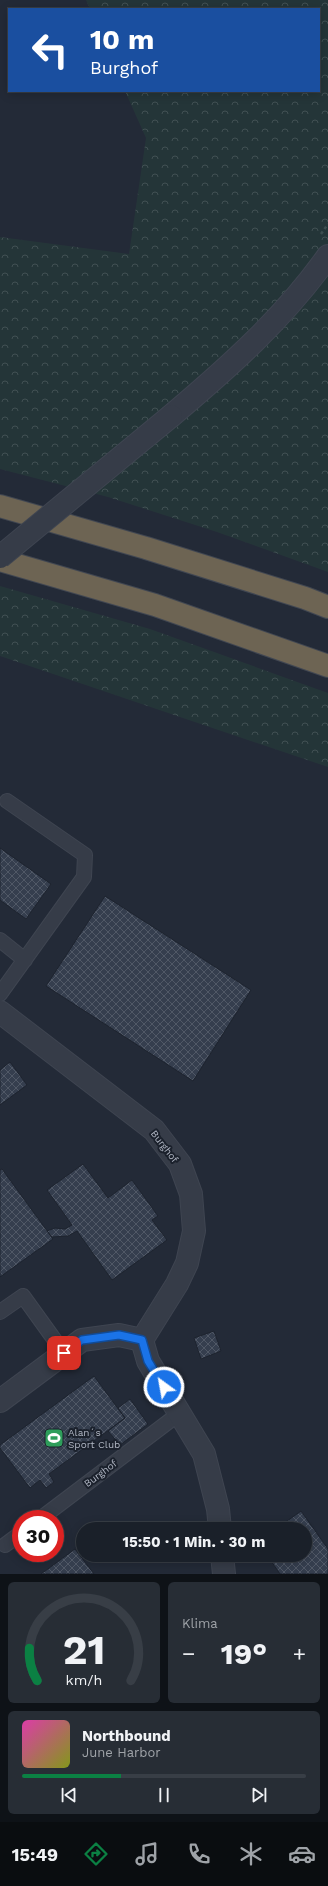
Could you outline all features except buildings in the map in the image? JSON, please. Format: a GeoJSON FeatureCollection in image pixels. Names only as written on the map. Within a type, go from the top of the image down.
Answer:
{"type":"FeatureCollection","features":[{"type":"Feature","properties":{"kind":"highway"},"geometry":{"type":"LineString","coordinates":[[0,506],[154,550],[305,598],[328,607]]}},
{"type":"Feature","properties":{"kind":"highway"},"geometry":{"type":"LineString","coordinates":[[0,558],[155,606],[328,666]]}},
{"type":"Feature","properties":{"kind":"street"},"geometry":{"type":"LineString","coordinates":[[0,558],[171,416],[252,345],[286,310],[328,256]]}},
{"type":"Feature","properties":{"kind":"street","name":"Burghof"},"geometry":{"type":"LineString","coordinates":[[0,1012],[154,1130],[180,1164],[191,1194],[194,1231],[189,1255],[177,1284],[142,1340]]}},
{"type":"Feature","properties":{"kind":"street"},"geometry":{"type":"LineString","coordinates":[[0,1400],[82,1340],[119,1335],[142,1340],[148,1361],[204,1454],[218,1508],[219,1522]]}},
{"type":"Feature","properties":{"kind":"street"},"geometry":{"type":"LineString","coordinates":[[223,1562],[224,1574]]}},
{"type":"Feature","properties":{"kind":"lane"},"geometry":{"type":"LineString","coordinates":[[0,994],[84,877],[85,855],[8,802]]}},
{"type":"Feature","properties":{"kind":"lane"},"geometry":{"type":"LineString","coordinates":[[0,940],[25,960]]}},
{"type":"Feature","properties":{"kind":"lane"},"geometry":{"type":"LineString","coordinates":[[0,1312],[23,1296],[64,1353]]}},
{"type":"Feature","properties":{"kind":"lane","name":"Burghof"},"geometry":{"type":"LineString","coordinates":[[52,1510],[180,1413]]}},
{"type":"Feature","properties":{"kind":"lane"},"geometry":{"type":"LineString","coordinates":[[5,1545],[12,1540]]}},
{"type":"Feature","properties":{"kind":"green space"},"geometry":{"type":"Polygon","coordinates":[[[86,0],[328,0],[328,572],[217,532],[108,497],[0,469],[0,237],[129,254],[146,138],[125,92],[320,92],[320,8],[90,8],[86,0]]]}},
{"type":"Feature","properties":{"kind":"green space"},"geometry":{"type":"Polygon","coordinates":[[[0,586],[150,629],[328,693],[328,767],[0,656],[0,586]]]}},
{"type":"Feature","properties":{"kind":"place","name":"Alan´s Sport Club"},"geometry":{"type":"Point","coordinates":[54,1438]}},
{"type":"Feature","properties":{"kind":"route"},"geometry":{"type":"LineString","coordinates":[[64,1353],[82,1340],[119,1335],[142,1340],[148,1361],[164,1387]]}}]}
